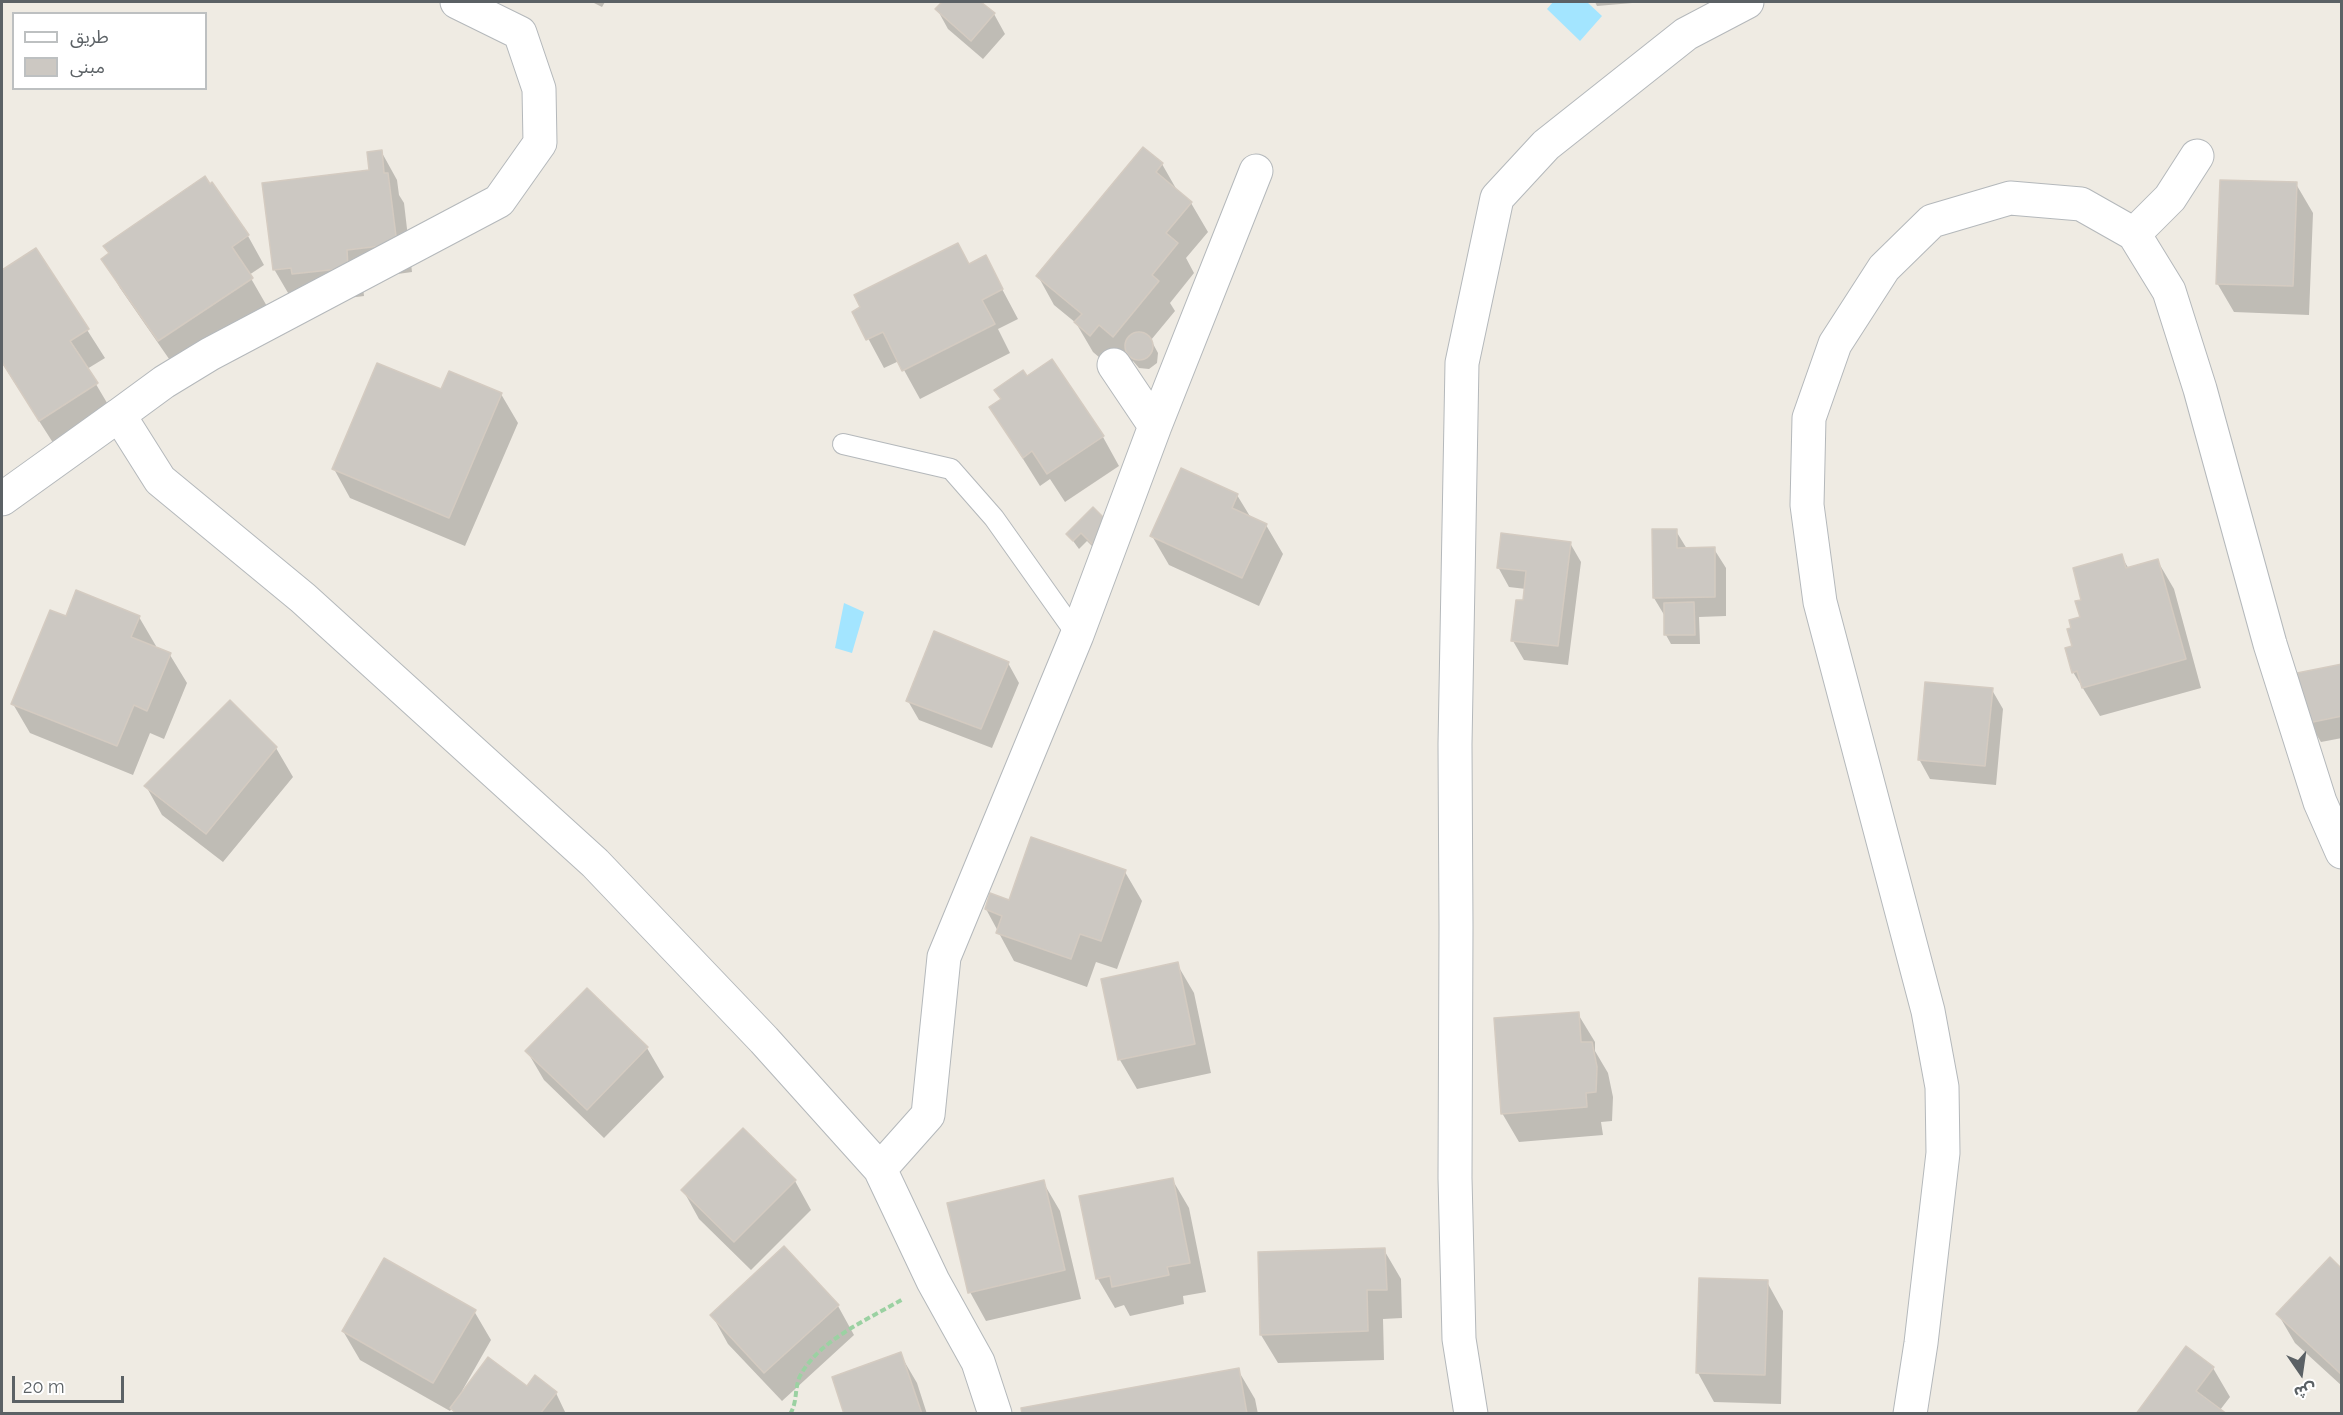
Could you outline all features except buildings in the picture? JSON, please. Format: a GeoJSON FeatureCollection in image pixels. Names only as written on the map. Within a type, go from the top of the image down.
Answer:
{"type":"FeatureCollection","features":[{"type":"Feature","properties":{"kind":"street"},"geometry":{"type":"LineString","coordinates":[[2,499],[164,382],[210,354],[499,201],[540,143],[539,89],[520,33],[457,2]]}},
{"type":"Feature","properties":{"kind":"street"},"geometry":{"type":"LineString","coordinates":[[1471,1413],[1459,1339],[1455,1178],[1455,744],[1462,363],[1497,198],[1546,145],[1686,34],[1747,2]]}},
{"type":"Feature","properties":{"kind":"street"},"geometry":{"type":"LineString","coordinates":[[2134,234],[2170,198],[2197,156]]}},
{"type":"Feature","properties":{"kind":"street"},"geometry":{"type":"LineString","coordinates":[[880,1169],[928,1114],[944,957],[1077,635],[1155,426],[1256,171]]}},
{"type":"Feature","properties":{"kind":"street"},"geometry":{"type":"LineString","coordinates":[[1910,1413],[1922,1343],[1943,1153],[1942,1087],[1928,1011],[1821,602],[1807,505],[1809,418],[1834,344],[1884,268],[1932,221],[2010,198],[2081,204],[2134,234],[2169,291],[2200,388],[2270,644],[2320,802],[2342,852]]}},
{"type":"Feature","properties":{"kind":"street"},"geometry":{"type":"LineString","coordinates":[[1114,365],[1155,426]]}},
{"type":"Feature","properties":{"kind":"street"},"geometry":{"type":"LineString","coordinates":[[119,415],[160,480],[303,598],[595,863],[764,1040],[880,1169],[933,1281],[978,1362],[995,1413]]}},
{"type":"Feature","properties":{"kind":"lane"},"geometry":{"type":"LineString","coordinates":[[843,444],[951,469],[994,518],[1077,635]]}},
{"type":"Feature","properties":{"kind":"path"},"geometry":{"type":"LineString","coordinates":[[790,1413],[794,1407],[800,1375],[820,1349],[933,1281]]}},
{"type":"Feature","properties":{"kind":"water"},"geometry":{"type":"Polygon","coordinates":[[[1553,2],[1587,2],[1602,16],[1580,41],[1547,9],[1553,2]]]}},
{"type":"Feature","properties":{"kind":"water"},"geometry":{"type":"Polygon","coordinates":[[[844,603],[864,612],[852,653],[835,648],[844,603]]]}}]}
